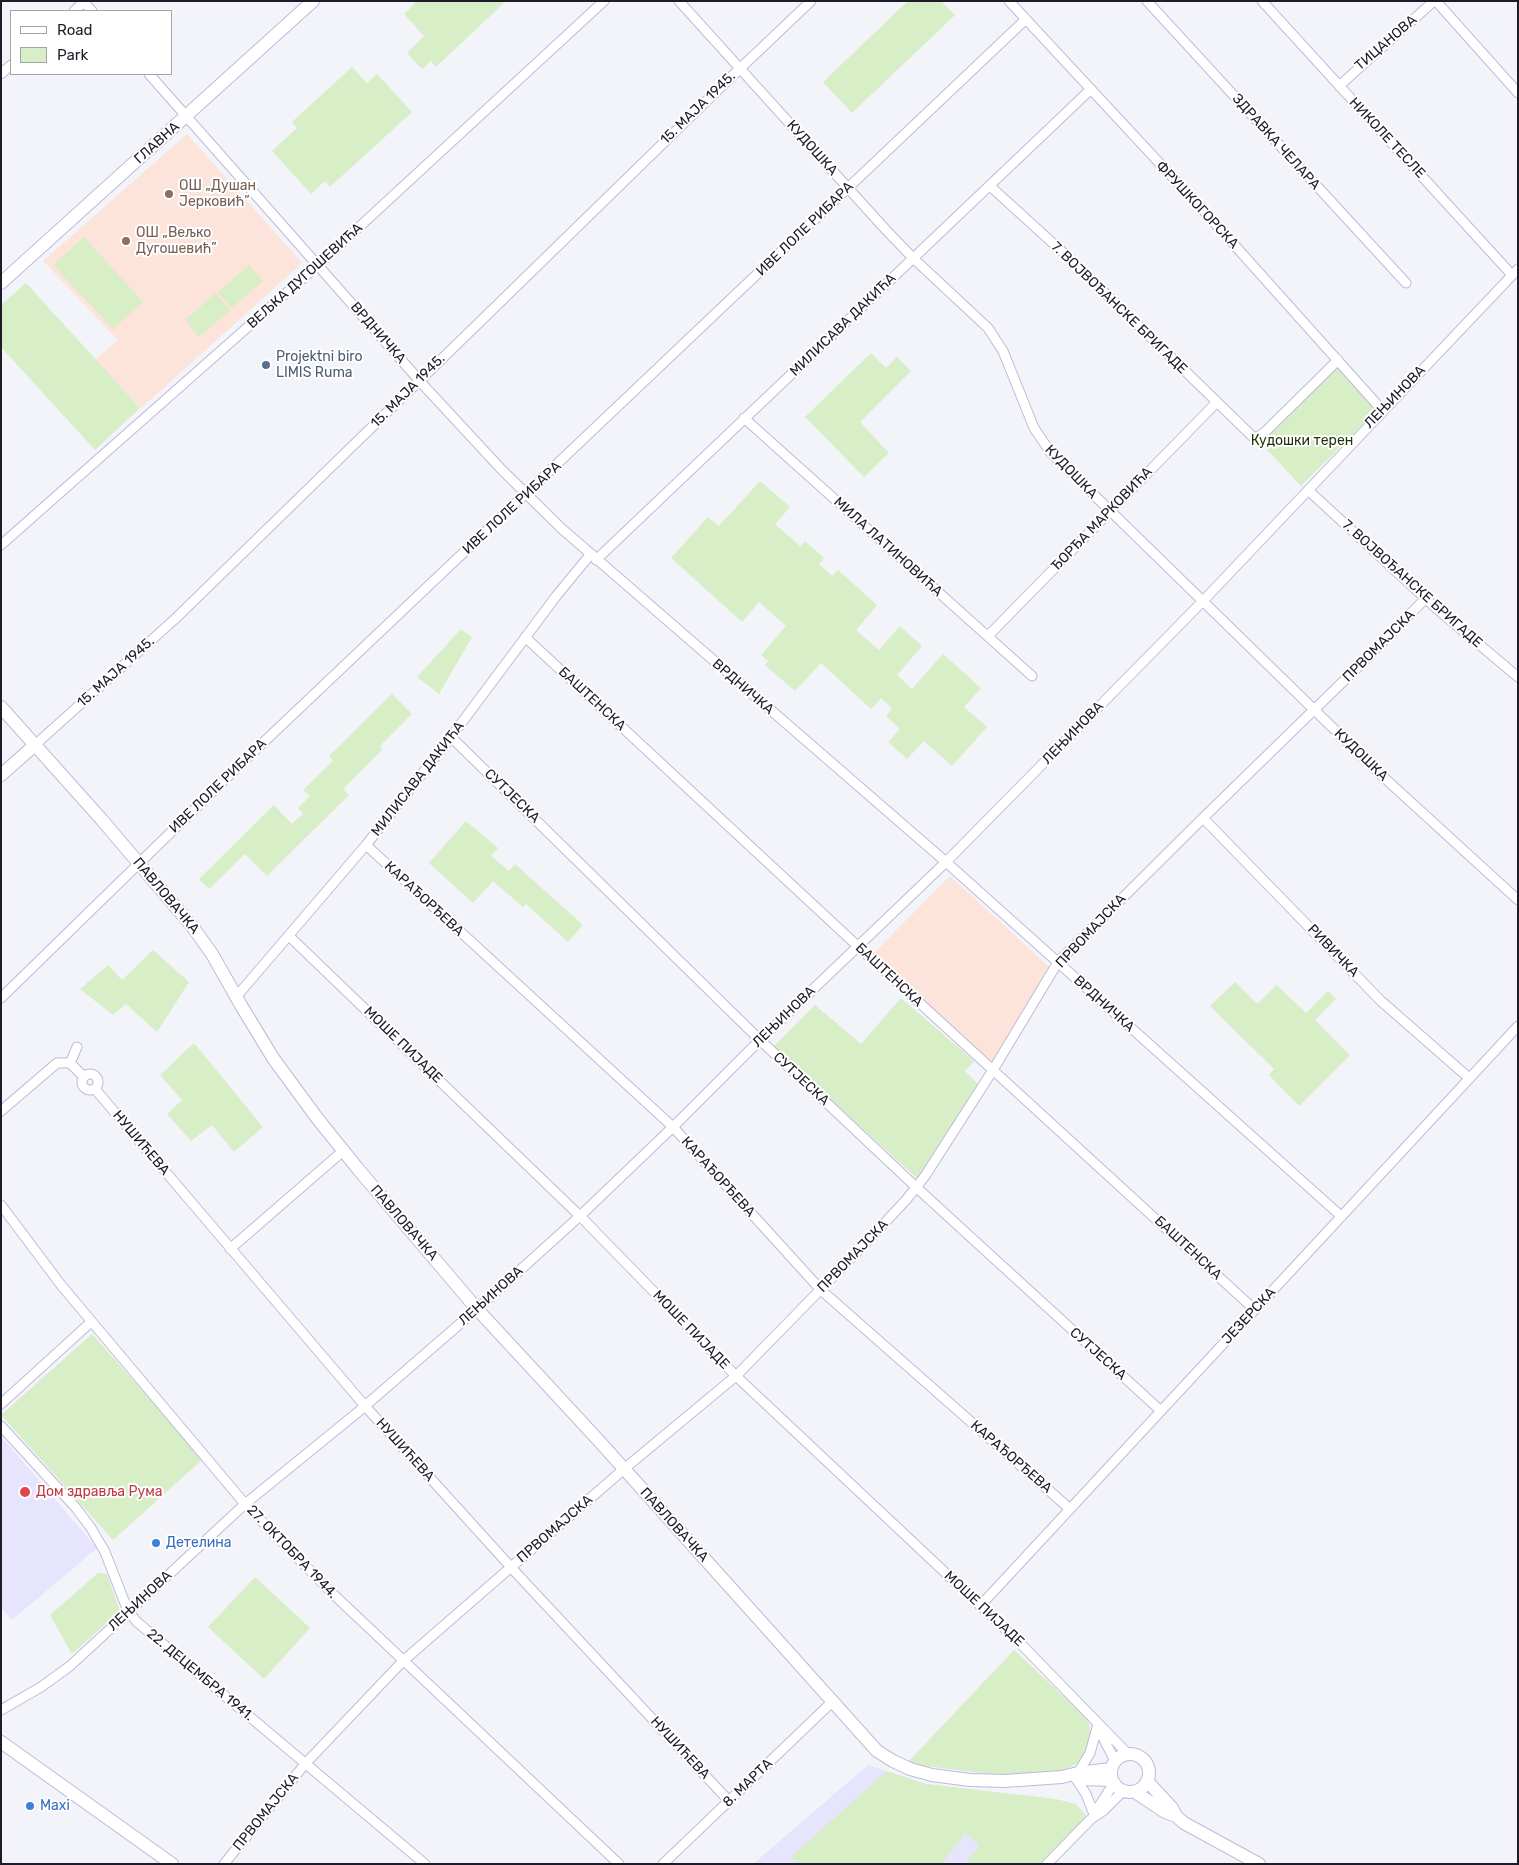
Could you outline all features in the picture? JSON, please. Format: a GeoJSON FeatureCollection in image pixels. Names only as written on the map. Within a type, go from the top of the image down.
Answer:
{"type":"FeatureCollection","features":[{"type":"Feature","properties":{"kind":"street","name":"ГЛАВНА"},"geometry":{"type":"LineString","coordinates":[[1,283],[313,1]]}},
{"type":"Feature","properties":{"kind":"street","name":"ВЕЉКА ДУГОШЕВИЋА"},"geometry":{"type":"LineString","coordinates":[[1,545],[318,265],[604,1]]}},
{"type":"Feature","properties":{"kind":"street","name":"КУДОШКА"},"geometry":{"type":"LineString","coordinates":[[679,1],[913,258],[988,328],[1003,351],[1034,428],[1051,453],[1314,711],[1518,900]]}},
{"type":"Feature","properties":{"kind":"street","name":"15. МАЈА 1945."},"geometry":{"type":"LineString","coordinates":[[1,776],[176,618],[739,68],[810,1]]}},
{"type":"Feature","properties":{"kind":"street","name":"ФРУШКОГОРСКА"},"geometry":{"type":"LineString","coordinates":[[1009,1],[1382,410]]}},
{"type":"Feature","properties":{"kind":"street","name":"ЗДРАВКА ЧЕЛАРА"},"geometry":{"type":"LineString","coordinates":[[1147,1],[1406,283]]}},
{"type":"Feature","properties":{"kind":"street","name":"НИКОЛЕ ТЕСЛЕ"},"geometry":{"type":"LineString","coordinates":[[1262,1],[1339,86],[1515,272]]}},
{"type":"Feature","properties":{"kind":"street","name":"ТИЦАНОВА"},"geometry":{"type":"LineString","coordinates":[[1339,86],[1435,1]]}},
{"type":"Feature","properties":{"kind":"street"},"geometry":{"type":"LineString","coordinates":[[1435,1],[1518,93]]}},
{"type":"Feature","properties":{"kind":"street","name":"ИВЕ ЛОЛЕ РИБАРА"},"geometry":{"type":"LineString","coordinates":[[1,998],[248,757],[1025,20]]}},
{"type":"Feature","properties":{"kind":"street","name":"ВРДНИЧКА"},"geometry":{"type":"LineString","coordinates":[[150,75],[419,380],[526,494],[593,557],[946,862],[1341,1216]]}},
{"type":"Feature","properties":{"kind":"street","name":"МИЛИСАВА ДАКИЋА"},"geometry":{"type":"LineString","coordinates":[[236,997],[366,845],[451,737],[557,595],[593,557],[744,418],[1090,90]]}},
{"type":"Feature","properties":{"kind":"street","name":"7. ВОЈВОЂАНСКЕ БРИГАДЕ"},"geometry":{"type":"LineString","coordinates":[[990,186],[1068,257],[1253,437],[1258,437],[1265,432],[1338,360]]}},
{"type":"Feature","properties":{"kind":"street","name":"ЛЕЊИНОВА"},"geometry":{"type":"LineString","coordinates":[[1,1710],[41,1687],[70,1666],[245,1504],[365,1406],[478,1309],[580,1216],[946,862],[1202,602],[1382,410],[1515,272]]}},
{"type":"Feature","properties":{"kind":"street","name":"ЂОРЂА МАРКОВИЋА"},"geometry":{"type":"LineString","coordinates":[[988,636],[1217,402]]}},
{"type":"Feature","properties":{"kind":"street","name":"МИЛА ЛАТИНОВИЋА"},"geometry":{"type":"LineString","coordinates":[[744,418],[1032,676]]}},
{"type":"Feature","properties":{"kind":"street","name":"7. ВОЈВОЂАНСКЕ БРИГАДЕ"},"geometry":{"type":"LineString","coordinates":[[1308,490],[1425,599],[1518,677]]}},
{"type":"Feature","properties":{"kind":"street","name":"ПРВОМАЈСКА"},"geometry":{"type":"LineString","coordinates":[[224,1864],[305,1764],[403,1661],[624,1469],[736,1376],[822,1290],[917,1188],[993,1070],[1058,962],[1314,711],[1425,599]]}},
{"type":"Feature","properties":{"kind":"street","name":"БАШТЕНСКА"},"geometry":{"type":"LineString","coordinates":[[525,637],[857,946],[1255,1310]]}},
{"type":"Feature","properties":{"kind":"street","name":"ПАВЛОВАЧКА"},"geometry":{"type":"LineString","coordinates":[[1,707],[139,863],[202,939],[273,1058],[343,1151],[478,1309],[877,1751],[910,1769],[945,1777],[1004,1781],[1074,1776],[1118,1779],[1121,1756],[1128,1754]]}},
{"type":"Feature","properties":{"kind":"street","name":"СУТЈЕСКА"},"geometry":{"type":"LineString","coordinates":[[451,737],[760,1040],[917,1188],[1160,1411]]}},
{"type":"Feature","properties":{"kind":"street","name":"РИВИЧКА"},"geometry":{"type":"LineString","coordinates":[[1203,818],[1381,1001],[1469,1078]]}},
{"type":"Feature","properties":{"kind":"street","name":"КАРАЂОРЂЕВА"},"geometry":{"type":"LineString","coordinates":[[366,845],[673,1127],[822,1290],[1070,1509]]}},
{"type":"Feature","properties":{"kind":"street","name":"МОШЕ ПИЈАДЕ"},"geometry":{"type":"LineString","coordinates":[[289,936],[580,1216],[736,1376],[1063,1685],[1096,1724],[1128,1754]]}},
{"type":"Feature","properties":{"kind":"street","name":"ЈЕЗЕРСКА"},"geometry":{"type":"LineString","coordinates":[[980,1606],[1518,1026]]}},
{"type":"Feature","properties":{"kind":"street"},"geometry":{"type":"LineString","coordinates":[[1,1111],[57,1064],[70,1062],[77,1047]]}},
{"type":"Feature","properties":{"kind":"street","name":"НУШИЋЕВА"},"geometry":{"type":"LineString","coordinates":[[70,1062],[84,1077],[82,1082],[84,1088],[89,1090],[95,1089],[365,1406],[511,1567],[729,1800]]}},
{"type":"Feature","properties":{"kind":"street"},"geometry":{"type":"LineString","coordinates":[[230,1248],[343,1151]]}},
{"type":"Feature","properties":{"kind":"street","name":"27. ОКТОБРА 1944."},"geometry":{"type":"LineString","coordinates":[[1,1205],[91,1322],[245,1504],[331,1592],[619,1864]]}},
{"type":"Feature","properties":{"kind":"street"},"geometry":{"type":"LineString","coordinates":[[1,1404],[91,1322]]}},
{"type":"Feature","properties":{"kind":"street","name":"22. ДЕЦЕМБРА 1941."},"geometry":{"type":"LineString","coordinates":[[1,1426],[76,1508],[91,1528],[105,1552],[128,1611],[141,1626],[424,1864]]}},
{"type":"Feature","properties":{"kind":"street","name":"8. МАРТА"},"geometry":{"type":"LineString","coordinates":[[663,1864],[832,1702]]}},
{"type":"Feature","properties":{"kind":"street"},"geometry":{"type":"LineString","coordinates":[[1093,1817],[1088,1797],[1074,1776],[1090,1753],[1096,1724]]}},
{"type":"Feature","properties":{"kind":"street","name":"МОШЕ ПИЈАДЕ"},"geometry":{"type":"LineString","coordinates":[[1096,1724],[1118,1779]]}},
{"type":"Feature","properties":{"kind":"street"},"geometry":{"type":"LineString","coordinates":[[1,1742],[172,1864]]}},
{"type":"Feature","properties":{"kind":"street"},"geometry":{"type":"LineString","coordinates":[[1118,1779],[1142,1788],[1148,1780],[1149,1770],[1147,1764],[1139,1756],[1128,1754]]}},
{"type":"Feature","properties":{"kind":"street"},"geometry":{"type":"LineString","coordinates":[[1118,1779],[1165,1812],[1176,1816],[1184,1823],[1258,1864]]}},
{"type":"Feature","properties":{"kind":"street"},"geometry":{"type":"LineString","coordinates":[[1046,1864],[1093,1817],[1118,1779]]}},
{"type":"Feature","properties":{"kind":"street"},"geometry":{"type":"LineString","coordinates":[[1148,1780],[1172,1808],[1176,1816]]}},
{"type":"Feature","properties":{"kind":"shaded area"},"geometry":{"type":"Polygon","coordinates":[[[187,134],[302,263],[141,408],[95,360],[118,340],[43,261],[187,134]]]}},
{"type":"Feature","properties":{"kind":"shaded area"},"geometry":{"type":"Polygon","coordinates":[[[950,876],[1049,967],[990,1066],[873,954],[950,876]]]}},
{"type":"Feature","properties":{"kind":"shaded area","name":"Дом здравља Рума"},"geometry":{"type":"Polygon","coordinates":[[[1,1436],[97,1548],[12,1620],[1,1608],[1,1436]]]}},
{"type":"Feature","properties":{"kind":"shaded area"},"geometry":{"type":"Polygon","coordinates":[[[868,1765],[926,1784],[1055,1799],[1076,1804],[1041,1864],[753,1864],[868,1765]]]}},
{"type":"Feature","properties":{"kind":"green space"},"geometry":{"type":"Polygon","coordinates":[[[417,1],[506,1],[436,67],[431,61],[422,69],[407,53],[424,36],[404,14],[417,1]]]}},
{"type":"Feature","properties":{"kind":"green space"},"geometry":{"type":"Polygon","coordinates":[[[908,1],[941,1],[955,15],[852,113],[823,82],[908,1]]]}},
{"type":"Feature","properties":{"kind":"green space"},"geometry":{"type":"Polygon","coordinates":[[[352,67],[367,83],[377,74],[412,112],[330,187],[325,181],[311,194],[272,151],[297,128],[292,122],[352,67]]]}},
{"type":"Feature","properties":{"kind":"green space"},"geometry":{"type":"Polygon","coordinates":[[[84,237],[143,302],[113,329],[53,265],[84,237]]]}},
{"type":"Feature","properties":{"kind":"green space"},"geometry":{"type":"Polygon","coordinates":[[[249,265],[263,281],[232,308],[218,292],[249,265]]]}},
{"type":"Feature","properties":{"kind":"green space"},"geometry":{"type":"Polygon","coordinates":[[[26,283],[140,408],[95,450],[1,347],[1,305],[26,283]]]}},
{"type":"Feature","properties":{"kind":"green space"},"geometry":{"type":"Polygon","coordinates":[[[216,293],[230,310],[199,337],[185,320],[216,293]]]}},
{"type":"Feature","properties":{"kind":"green space"},"geometry":{"type":"Polygon","coordinates":[[[871,353],[886,368],[897,357],[911,371],[860,422],[889,453],[864,477],[805,417],[871,353]]]}},
{"type":"Feature","properties":{"kind":"green space","name":"Кудошки терен"},"geometry":{"type":"Polygon","coordinates":[[[1337,363],[1378,409],[1301,486],[1258,440],[1337,363]]]}},
{"type":"Feature","properties":{"kind":"green space"},"geometry":{"type":"Polygon","coordinates":[[[760,481],[790,507],[775,524],[800,546],[805,541],[824,558],[819,564],[832,576],[838,570],[877,605],[856,630],[879,650],[900,626],[922,646],[897,675],[912,689],[943,654],[981,688],[964,707],[987,727],[952,766],[924,741],[907,759],[888,742],[900,729],[886,716],[892,708],[881,698],[871,709],[821,663],[795,691],[765,665],[768,661],[761,655],[786,626],[759,602],[742,622],[671,558],[708,517],[719,526],[760,481]]]}},
{"type":"Feature","properties":{"kind":"green space"},"geometry":{"type":"Polygon","coordinates":[[[461,629],[472,637],[439,694],[417,677],[461,629]]]}},
{"type":"Feature","properties":{"kind":"green space"},"geometry":{"type":"Polygon","coordinates":[[[392,694],[412,714],[380,746],[382,750],[343,789],[349,795],[267,876],[245,854],[209,889],[199,879],[274,805],[292,824],[303,814],[298,808],[310,796],[303,790],[333,761],[329,756],[392,694]]]}},
{"type":"Feature","properties":{"kind":"green space"},"geometry":{"type":"Polygon","coordinates":[[[466,821],[498,848],[491,856],[509,871],[515,864],[583,925],[568,942],[526,904],[523,907],[493,881],[473,903],[429,863],[466,821]]]}},
{"type":"Feature","properties":{"kind":"green space"},"geometry":{"type":"Polygon","coordinates":[[[153,950],[189,982],[157,1032],[126,1004],[113,1015],[80,989],[108,965],[122,980],[153,950]]]}},
{"type":"Feature","properties":{"kind":"green space"},"geometry":{"type":"Polygon","coordinates":[[[1235,982],[1257,1004],[1277,985],[1306,1013],[1328,991],[1336,999],[1315,1020],[1350,1055],[1299,1106],[1269,1075],[1274,1069],[1210,1006],[1235,982]]]}},
{"type":"Feature","properties":{"kind":"green space"},"geometry":{"type":"Polygon","coordinates":[[[901,998],[974,1061],[965,1071],[979,1085],[919,1180],[773,1047],[815,1005],[861,1044],[901,998]]]}},
{"type":"Feature","properties":{"kind":"green space"},"geometry":{"type":"Polygon","coordinates":[[[194,1043],[263,1127],[234,1152],[212,1125],[191,1141],[167,1114],[182,1100],[160,1075],[194,1043]]]}},
{"type":"Feature","properties":{"kind":"green space"},"geometry":{"type":"Polygon","coordinates":[[[92,1334],[203,1459],[113,1540],[1,1415],[92,1334]]]}},
{"type":"Feature","properties":{"kind":"green space"},"geometry":{"type":"Polygon","coordinates":[[[98,1573],[107,1574],[120,1611],[72,1654],[50,1615],[98,1573]]]}},
{"type":"Feature","properties":{"kind":"green space"},"geometry":{"type":"Polygon","coordinates":[[[255,1577],[310,1628],[264,1679],[208,1627],[255,1577]]]}},
{"type":"Feature","properties":{"kind":"green space"},"geometry":{"type":"Polygon","coordinates":[[[1014,1650],[1088,1719],[1091,1733],[1089,1746],[1080,1762],[1057,1773],[1005,1776],[918,1765],[908,1762],[1014,1650]]]}},
{"type":"Feature","properties":{"kind":"green space"},"geometry":{"type":"Polygon","coordinates":[[[887,1771],[926,1784],[1055,1799],[1076,1804],[1087,1817],[1041,1864],[965,1864],[980,1845],[965,1834],[941,1864],[798,1864],[791,1857],[887,1771]]]}},
{"type":"Feature","properties":{"kind":"place","name":"ОШ „Душан Јерковић”"},"geometry":{"type":"Point","coordinates":[169,194]}},
{"type":"Feature","properties":{"kind":"place","name":"ОШ „Вељко Дугошевић”"},"geometry":{"type":"Point","coordinates":[126,241]}},
{"type":"Feature","properties":{"kind":"place","name":"Projektni biro LIMIS Ruma"},"geometry":{"type":"Point","coordinates":[266,365]}},
{"type":"Feature","properties":{"kind":"place","name":"Дом здравља Рума"},"geometry":{"type":"Point","coordinates":[25,1492]}},
{"type":"Feature","properties":{"kind":"place","name":"Детелина"},"geometry":{"type":"Point","coordinates":[156,1543]}},
{"type":"Feature","properties":{"kind":"place","name":"Maxi"},"geometry":{"type":"Point","coordinates":[30,1806]}}]}
